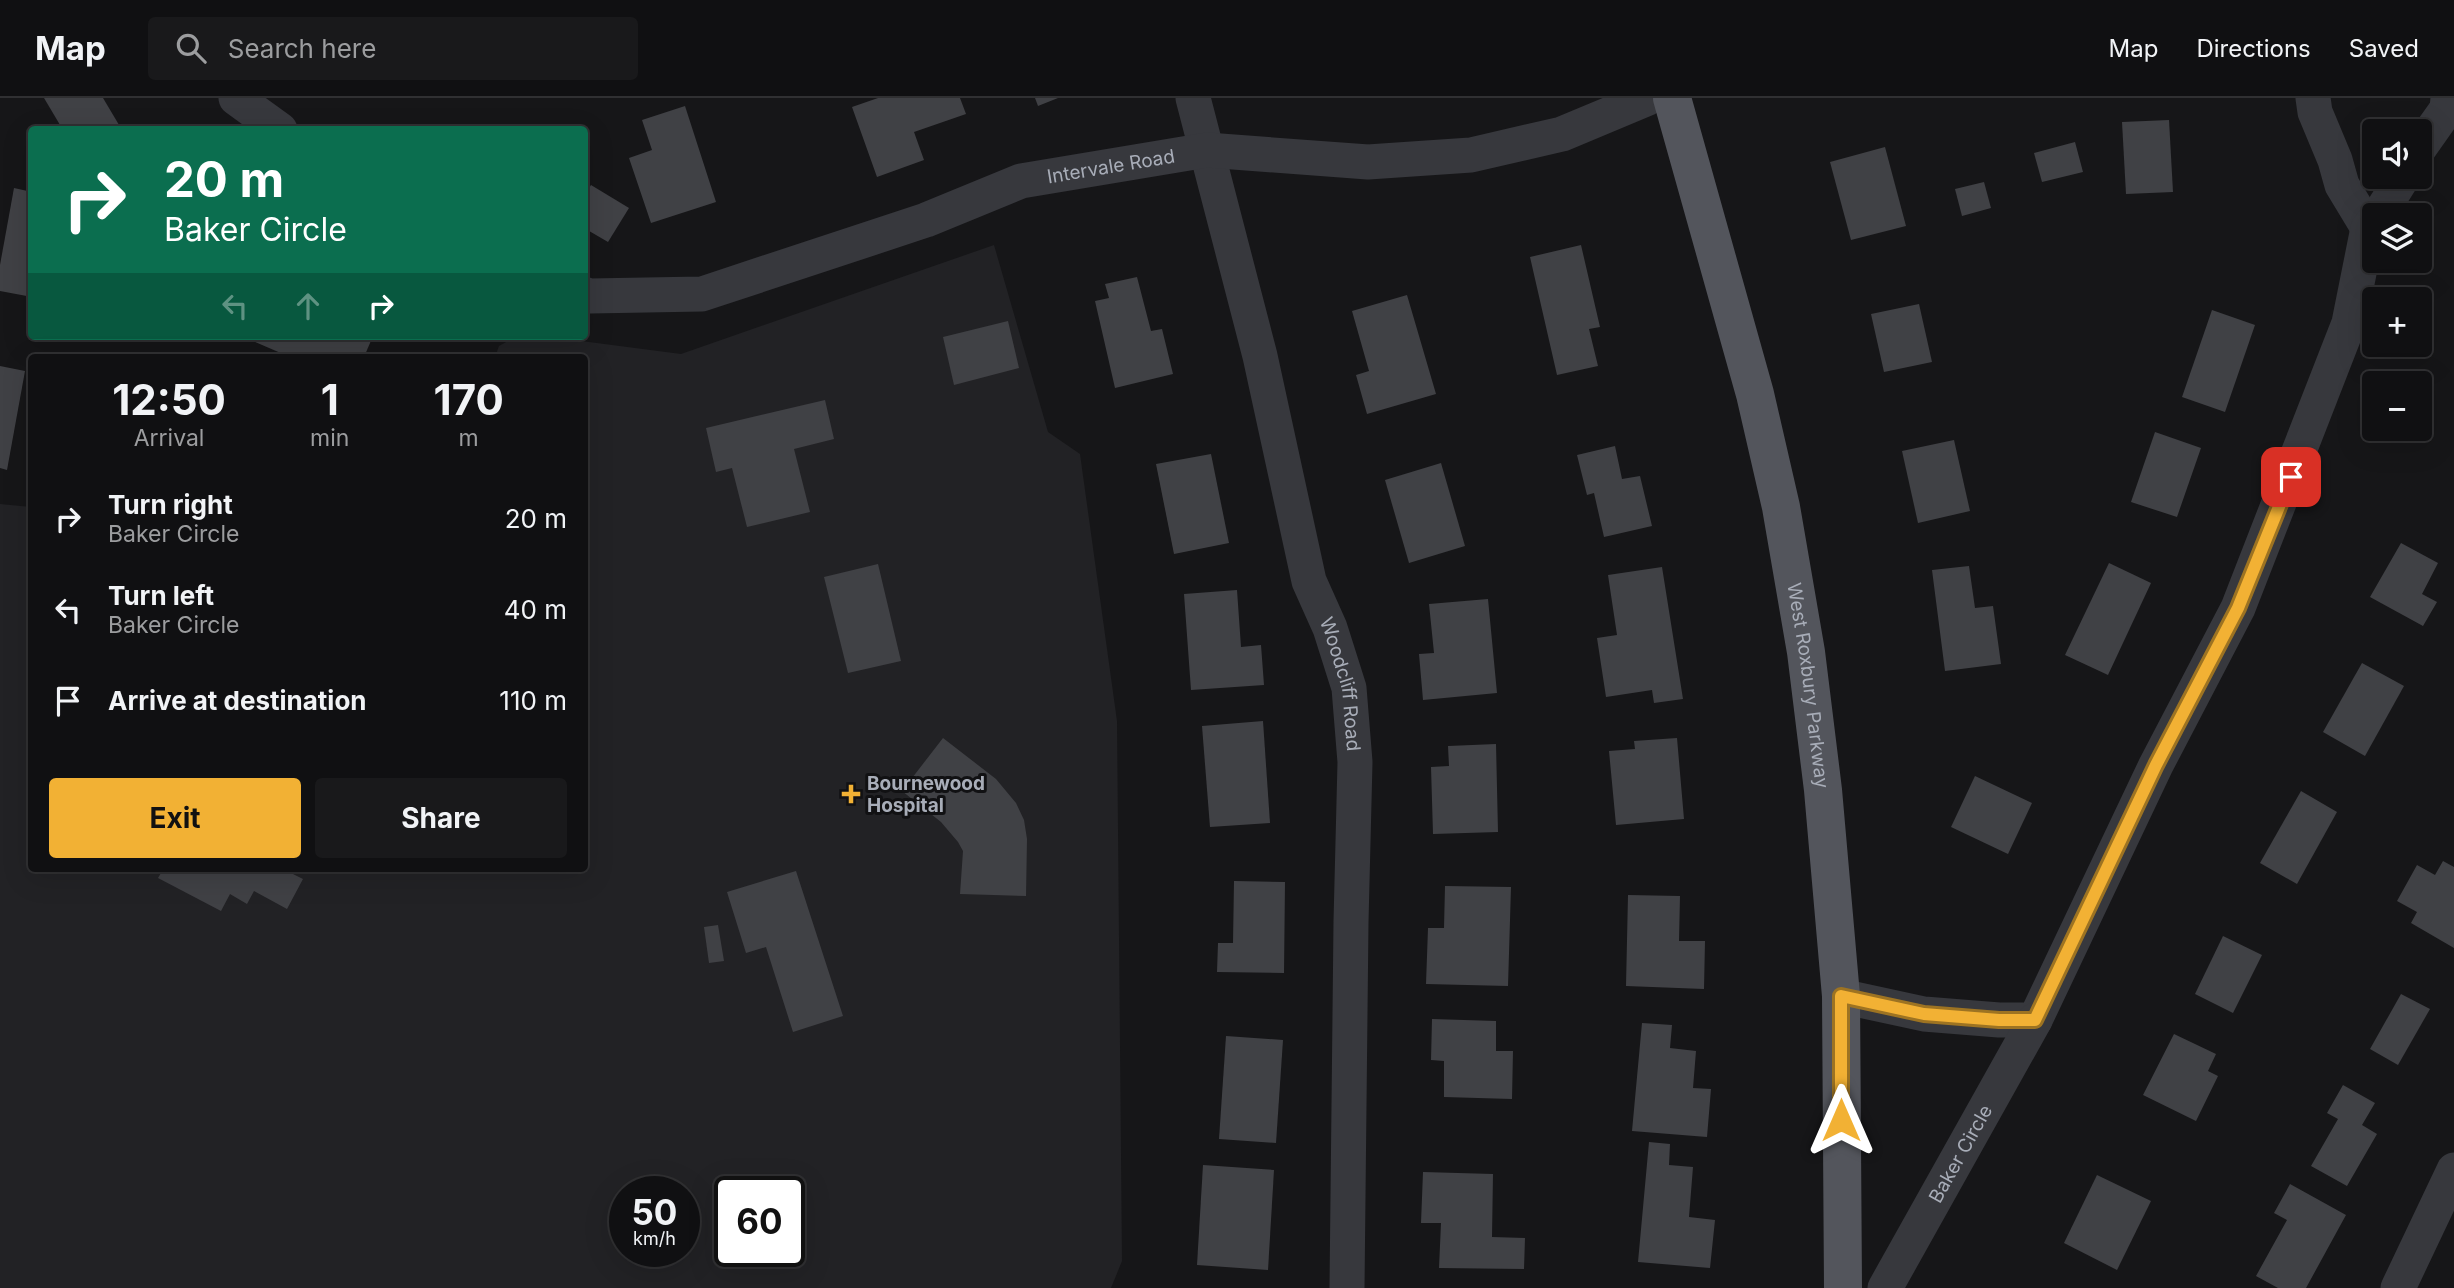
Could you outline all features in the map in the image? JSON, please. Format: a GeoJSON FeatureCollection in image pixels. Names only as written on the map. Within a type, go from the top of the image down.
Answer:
{"type":"FeatureCollection","features":[{"type":"Feature","properties":{"kind":"main road","name":"West Roxbury Parkway"},"geometry":{"type":"LineString","coordinates":[[1672,98],[1755,394],[1783,519],[1806,652],[1823,790],[1841,996],[1843,1288]]}},
{"type":"Feature","properties":{"kind":"street"},"geometry":{"type":"LineString","coordinates":[[236,98],[274,126]]}},
{"type":"Feature","properties":{"kind":"street","name":"Woodcliff Road"},"geometry":{"type":"LineString","coordinates":[[1193,98],[1260,356],[1309,581],[1330,628],[1349,688],[1355,762],[1347,1288]]}},
{"type":"Feature","properties":{"kind":"street","name":"Intervale Road"},"geometry":{"type":"LineString","coordinates":[[588,295],[702,294],[926,220],[1021,181],[1207,150],[1368,162],[1471,155],[1562,134],[1648,98]]}},
{"type":"Feature","properties":{"kind":"street"},"geometry":{"type":"LineString","coordinates":[[2313,98],[2315,111],[2342,185],[2362,208]]}},
{"type":"Feature","properties":{"kind":"street"},"geometry":{"type":"LineString","coordinates":[[2432,130],[2447,109],[2448,98]]}},
{"type":"Feature","properties":{"kind":"street","name":"Baker Circle"},"geometry":{"type":"LineString","coordinates":[[1885,1288],[2035,1020],[2156,765],[2238,608],[2349,323],[2362,270]]}},
{"type":"Feature","properties":{"kind":"street"},"geometry":{"type":"LineString","coordinates":[[1841,996],[1924,1014],[2035,1020]]}},
{"type":"Feature","properties":{"kind":"street"},"geometry":{"type":"LineString","coordinates":[[2398,1288],[2454,1170]]}},
{"type":"Feature","properties":{"kind":"shaded area","name":"Bournewood Hospital"},"geometry":{"type":"Polygon","coordinates":[[[994,245],[1048,432],[1080,454],[1117,721],[1122,1261],[1111,1288],[0,1288],[0,504],[28,507],[28,872],[588,872],[588,354],[496,354],[499,346],[510,340],[574,340],[681,354],[994,245]]]}},
{"type":"Feature","properties":{"kind":"building"},"geometry":{"type":"Polygon","coordinates":[[[44,98],[103,98],[120,126],[61,126],[44,98]]]}},
{"type":"Feature","properties":{"kind":"building"},"geometry":{"type":"Polygon","coordinates":[[[878,98],[960,98],[966,114],[914,132],[924,160],[877,177],[852,107],[878,98]]]}},
{"type":"Feature","properties":{"kind":"building"},"geometry":{"type":"Polygon","coordinates":[[[1035,98],[1058,98],[1038,106],[1035,98]]]}},
{"type":"Feature","properties":{"kind":"building"},"geometry":{"type":"Polygon","coordinates":[[[685,106],[716,202],[651,223],[629,158],[652,150],[642,120],[685,106]]]}},
{"type":"Feature","properties":{"kind":"building"},"geometry":{"type":"Polygon","coordinates":[[[2169,120],[2173,192],[2126,194],[2122,122],[2169,120]]]}},
{"type":"Feature","properties":{"kind":"building"},"geometry":{"type":"Polygon","coordinates":[[[2075,142],[2083,172],[2042,182],[2034,153],[2075,142]]]}},
{"type":"Feature","properties":{"kind":"building"},"geometry":{"type":"Polygon","coordinates":[[[1885,147],[1906,226],[1851,240],[1830,162],[1885,147]]]}},
{"type":"Feature","properties":{"kind":"building"},"geometry":{"type":"Polygon","coordinates":[[[1984,182],[1991,208],[1962,216],[1955,189],[1984,182]]]}},
{"type":"Feature","properties":{"kind":"building"},"geometry":{"type":"Polygon","coordinates":[[[591,185],[629,208],[608,242],[588,230],[588,190],[591,185]]]}},
{"type":"Feature","properties":{"kind":"building"},"geometry":{"type":"Polygon","coordinates":[[[14,188],[28,191],[28,296],[0,291],[0,265],[14,188]]]}},
{"type":"Feature","properties":{"kind":"building"},"geometry":{"type":"Polygon","coordinates":[[[1581,245],[1600,327],[1589,329],[1598,366],[1557,375],[1530,257],[1581,245]]]}},
{"type":"Feature","properties":{"kind":"building"},"geometry":{"type":"Polygon","coordinates":[[[1137,277],[1151,331],[1162,329],[1173,374],[1115,388],[1095,301],[1109,298],[1105,284],[1137,277]]]}},
{"type":"Feature","properties":{"kind":"building"},"geometry":{"type":"Polygon","coordinates":[[[1407,295],[1436,394],[1367,414],[1356,375],[1369,371],[1352,311],[1407,295]]]}},
{"type":"Feature","properties":{"kind":"building"},"geometry":{"type":"Polygon","coordinates":[[[1919,304],[1932,362],[1884,372],[1871,314],[1919,304]]]}},
{"type":"Feature","properties":{"kind":"building"},"geometry":{"type":"Polygon","coordinates":[[[2212,310],[2255,325],[2225,412],[2182,397],[2212,310]]]}},
{"type":"Feature","properties":{"kind":"building"},"geometry":{"type":"Polygon","coordinates":[[[1008,321],[1019,368],[954,385],[943,337],[1008,321]]]}},
{"type":"Feature","properties":{"kind":"building"},"geometry":{"type":"Polygon","coordinates":[[[371,340],[365,354],[283,354],[253,341],[371,340]]]}},
{"type":"Feature","properties":{"kind":"building"},"geometry":{"type":"Polygon","coordinates":[[[0,366],[25,371],[7,470],[0,468],[0,366]]]}},
{"type":"Feature","properties":{"kind":"building"},"geometry":{"type":"Polygon","coordinates":[[[825,400],[834,439],[794,449],[810,512],[747,527],[732,468],[716,472],[706,428],[825,400]]]}},
{"type":"Feature","properties":{"kind":"building"},"geometry":{"type":"Polygon","coordinates":[[[2155,432],[2201,448],[2177,517],[2131,502],[2155,432]]]}},
{"type":"Feature","properties":{"kind":"building"},"geometry":{"type":"Polygon","coordinates":[[[1954,440],[1970,511],[1918,523],[1902,451],[1954,440]]]}},
{"type":"Feature","properties":{"kind":"building"},"geometry":{"type":"Polygon","coordinates":[[[1615,446],[1622,479],[1640,476],[1652,526],[1604,537],[1594,493],[1587,495],[1577,455],[1615,446]]]}},
{"type":"Feature","properties":{"kind":"building"},"geometry":{"type":"Polygon","coordinates":[[[1211,454],[1229,543],[1174,554],[1156,464],[1211,454]]]}},
{"type":"Feature","properties":{"kind":"building"},"geometry":{"type":"Polygon","coordinates":[[[1441,463],[1465,546],[1409,563],[1385,480],[1441,463]]]}},
{"type":"Feature","properties":{"kind":"building"},"geometry":{"type":"Polygon","coordinates":[[[2401,543],[2438,563],[2422,594],[2437,602],[2423,626],[2370,597],[2401,543]]]}},
{"type":"Feature","properties":{"kind":"building"},"geometry":{"type":"Polygon","coordinates":[[[2109,563],[2151,583],[2108,675],[2065,655],[2109,563]]]}},
{"type":"Feature","properties":{"kind":"building"},"geometry":{"type":"Polygon","coordinates":[[[878,564],[901,661],[848,673],[824,577],[878,564]]]}},
{"type":"Feature","properties":{"kind":"building"},"geometry":{"type":"Polygon","coordinates":[[[1969,566],[1975,608],[1993,606],[2001,664],[1945,671],[1932,570],[1969,566]]]}},
{"type":"Feature","properties":{"kind":"building"},"geometry":{"type":"Polygon","coordinates":[[[1662,567],[1683,699],[1654,703],[1652,690],[1606,697],[1597,638],[1617,635],[1608,575],[1662,567]]]}},
{"type":"Feature","properties":{"kind":"building"},"geometry":{"type":"Polygon","coordinates":[[[1237,590],[1241,647],[1261,645],[1264,685],[1191,690],[1184,594],[1237,590]]]}},
{"type":"Feature","properties":{"kind":"building"},"geometry":{"type":"Polygon","coordinates":[[[1488,599],[1497,693],[1423,700],[1419,654],[1434,653],[1429,604],[1488,599]]]}},
{"type":"Feature","properties":{"kind":"building"},"geometry":{"type":"Polygon","coordinates":[[[2362,663],[2404,686],[2365,756],[2323,732],[2362,663]]]}},
{"type":"Feature","properties":{"kind":"building"},"geometry":{"type":"Polygon","coordinates":[[[1263,721],[1270,823],[1210,827],[1202,726],[1263,721]]]}},
{"type":"Feature","properties":{"kind":"building"},"geometry":{"type":"Polygon","coordinates":[[[943,738],[996,779],[1016,803],[1024,820],[1027,839],[1026,896],[960,894],[963,851],[958,842],[941,822],[902,791],[943,738]]]}},
{"type":"Feature","properties":{"kind":"building"},"geometry":{"type":"Polygon","coordinates":[[[1677,738],[1684,819],[1616,825],[1609,751],[1635,749],[1634,741],[1677,738]]]}},
{"type":"Feature","properties":{"kind":"building"},"geometry":{"type":"Polygon","coordinates":[[[1496,744],[1498,832],[1433,834],[1431,767],[1449,766],[1448,746],[1496,744]]]}},
{"type":"Feature","properties":{"kind":"building"},"geometry":{"type":"Polygon","coordinates":[[[1975,776],[2032,803],[2008,854],[1951,827],[1975,776]]]}},
{"type":"Feature","properties":{"kind":"building"},"geometry":{"type":"Polygon","coordinates":[[[2301,791],[2337,812],[2297,884],[2260,863],[2301,791]]]}},
{"type":"Feature","properties":{"kind":"building"},"geometry":{"type":"Polygon","coordinates":[[[2443,861],[2454,867],[2454,948],[2411,923],[2417,912],[2397,901],[2417,865],[2435,875],[2443,861]]]}},
{"type":"Feature","properties":{"kind":"building"},"geometry":{"type":"Polygon","coordinates":[[[796,871],[843,1016],[793,1032],[766,947],[746,953],[727,892],[796,871]]]}},
{"type":"Feature","properties":{"kind":"building"},"geometry":{"type":"Polygon","coordinates":[[[162,872],[291,872],[303,879],[287,909],[254,891],[247,904],[230,894],[221,911],[158,878],[162,872]]]}},
{"type":"Feature","properties":{"kind":"building"},"geometry":{"type":"Polygon","coordinates":[[[1234,881],[1285,882],[1284,973],[1217,972],[1218,943],[1233,943],[1234,881]]]}},
{"type":"Feature","properties":{"kind":"building"},"geometry":{"type":"Polygon","coordinates":[[[1445,886],[1511,887],[1508,986],[1426,984],[1428,928],[1444,928],[1445,886]]]}},
{"type":"Feature","properties":{"kind":"building"},"geometry":{"type":"Polygon","coordinates":[[[1628,895],[1680,896],[1679,941],[1705,941],[1704,989],[1626,986],[1628,895]]]}},
{"type":"Feature","properties":{"kind":"building"},"geometry":{"type":"Polygon","coordinates":[[[718,925],[724,961],[709,963],[704,927],[718,925]]]}},
{"type":"Feature","properties":{"kind":"building"},"geometry":{"type":"Polygon","coordinates":[[[2223,936],[2262,955],[2233,1013],[2195,994],[2223,936]]]}},
{"type":"Feature","properties":{"kind":"building"},"geometry":{"type":"Polygon","coordinates":[[[2401,994],[2430,1009],[2398,1065],[2370,1049],[2401,994]]]}},
{"type":"Feature","properties":{"kind":"building"},"geometry":{"type":"Polygon","coordinates":[[[1432,1019],[1496,1021],[1496,1051],[1513,1051],[1512,1099],[1444,1097],[1444,1061],[1431,1060],[1432,1019]]]}},
{"type":"Feature","properties":{"kind":"building"},"geometry":{"type":"Polygon","coordinates":[[[1642,1023],[1672,1025],[1670,1048],[1696,1051],[1693,1088],[1711,1089],[1707,1137],[1632,1131],[1642,1023]]]}},
{"type":"Feature","properties":{"kind":"building"},"geometry":{"type":"Polygon","coordinates":[[[2174,1034],[2216,1054],[2208,1071],[2218,1076],[2196,1121],[2143,1095],[2174,1034]]]}},
{"type":"Feature","properties":{"kind":"building"},"geometry":{"type":"Polygon","coordinates":[[[1226,1036],[1283,1040],[1276,1143],[1219,1139],[1226,1036]]]}},
{"type":"Feature","properties":{"kind":"building"},"geometry":{"type":"Polygon","coordinates":[[[2343,1085],[2375,1103],[2362,1125],[2377,1134],[2347,1186],[2311,1166],[2338,1119],[2327,1113],[2343,1085]]]}},
{"type":"Feature","properties":{"kind":"building"},"geometry":{"type":"Polygon","coordinates":[[[1649,1142],[1670,1144],[1669,1165],[1693,1167],[1689,1217],[1715,1220],[1710,1268],[1638,1262],[1649,1142]]]}},
{"type":"Feature","properties":{"kind":"building"},"geometry":{"type":"Polygon","coordinates":[[[1203,1165],[1274,1170],[1268,1270],[1197,1265],[1203,1165]]]}},
{"type":"Feature","properties":{"kind":"building"},"geometry":{"type":"Polygon","coordinates":[[[1423,1172],[1493,1174],[1492,1237],[1525,1238],[1524,1269],[1439,1268],[1441,1223],[1421,1223],[1423,1172]]]}},
{"type":"Feature","properties":{"kind":"building"},"geometry":{"type":"Polygon","coordinates":[[[2097,1175],[2151,1201],[2117,1270],[2064,1243],[2097,1175]]]}},
{"type":"Feature","properties":{"kind":"building"},"geometry":{"type":"Polygon","coordinates":[[[2290,1184],[2346,1215],[2306,1288],[2278,1288],[2256,1276],[2287,1220],[2274,1213],[2290,1184]]]}},
{"type":"Feature","properties":{"kind":"place","name":"Bournewood Hospital"},"geometry":{"type":"Point","coordinates":[851,794]}},
{"type":"Feature","properties":{"kind":"route"},"geometry":{"type":"LineString","coordinates":[[1841,1120],[1841,996],[1924,1014],[2035,1020],[2156,765],[2238,608],[2291,477]]}}]}
